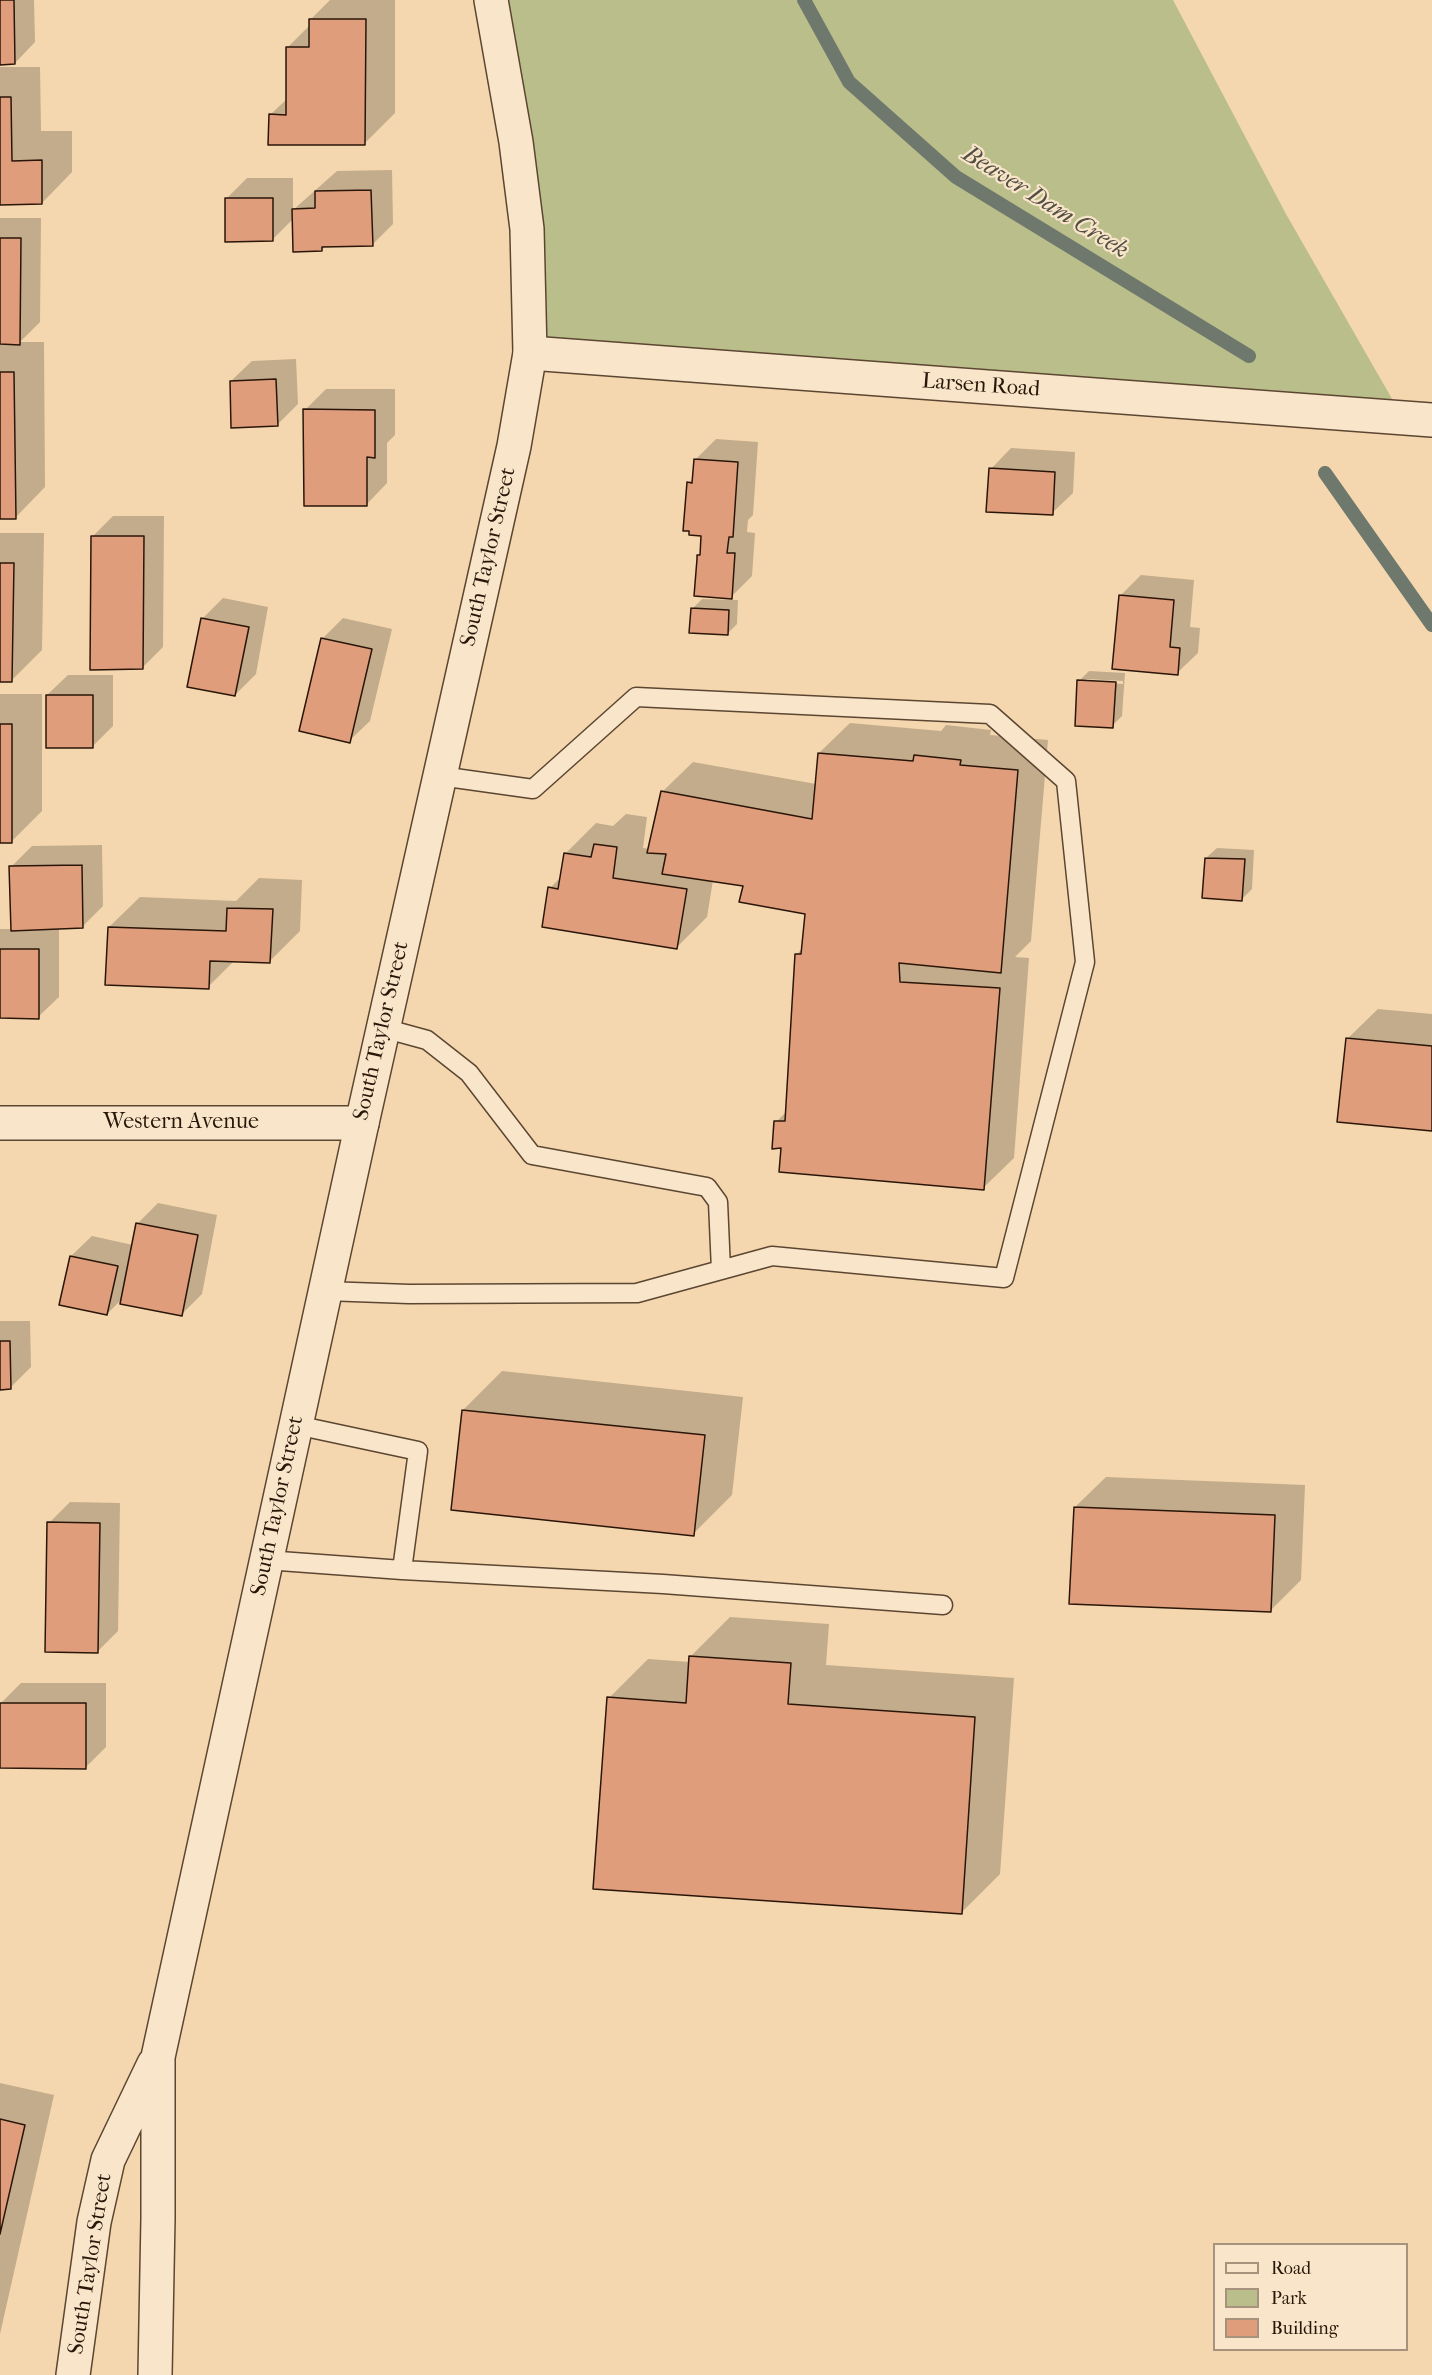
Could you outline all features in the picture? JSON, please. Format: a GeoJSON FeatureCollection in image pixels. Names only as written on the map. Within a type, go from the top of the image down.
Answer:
{"type":"FeatureCollection","features":[{"type":"Feature","properties":{"kind":"street","name":"South Taylor Street"},"geometry":{"type":"LineString","coordinates":[[155,2375],[158,2057],[362,1123],[514,446],[530,353],[527,229],[516,142],[491,0]]}},
{"type":"Feature","properties":{"kind":"street","name":"Larsen Road"},"geometry":{"type":"LineString","coordinates":[[530,353],[1432,420]]}},
{"type":"Feature","properties":{"kind":"street","name":"Western Avenue"},"geometry":{"type":"LineString","coordinates":[[0,1123],[362,1123]]}},
{"type":"Feature","properties":{"kind":"street","name":"South Taylor Street"},"geometry":{"type":"LineString","coordinates":[[73,2375],[94,2222],[108,2160],[158,2057]]}},
{"type":"Feature","properties":{"kind":"lane"},"geometry":{"type":"LineString","coordinates":[[325,1291],[409,1294],[637,1293],[772,1256],[1004,1278],[1085,962],[1066,781],[990,714],[636,697],[532,789],[440,776]]}},
{"type":"Feature","properties":{"kind":"lane"},"geometry":{"type":"LineString","coordinates":[[383,1028],[427,1040],[469,1073],[532,1155],[707,1187],[718,1202],[721,1270]]}},
{"type":"Feature","properties":{"kind":"lane"},"geometry":{"type":"LineString","coordinates":[[296,1425],[418,1451],[402,1570]]}},
{"type":"Feature","properties":{"kind":"lane"},"geometry":{"type":"LineString","coordinates":[[266,1560],[663,1584],[943,1605]]}},
{"type":"Feature","properties":{"kind":"green space"},"geometry":{"type":"Polygon","coordinates":[[[491,0],[1173,0],[1286,214],[1403,418],[526,354],[491,0]]]}},
{"type":"Feature","properties":{"kind":"building"},"geometry":{"type":"Polygon","coordinates":[[[0,0],[14,0],[15,64],[0,65],[0,0]]]}},
{"type":"Feature","properties":{"kind":"building"},"geometry":{"type":"Polygon","coordinates":[[[309,19],[366,19],[365,145],[268,145],[269,114],[286,115],[286,47],[309,47],[309,19]]]}},
{"type":"Feature","properties":{"kind":"building"},"geometry":{"type":"Polygon","coordinates":[[[0,97],[11,97],[12,161],[42,160],[42,204],[0,205],[0,97]]]}},
{"type":"Feature","properties":{"kind":"building"},"geometry":{"type":"Polygon","coordinates":[[[371,190],[373,246],[322,247],[322,251],[293,252],[292,209],[315,208],[315,191],[371,190]]]}},
{"type":"Feature","properties":{"kind":"building"},"geometry":{"type":"Polygon","coordinates":[[[225,198],[273,198],[273,241],[225,242],[225,198]]]}},
{"type":"Feature","properties":{"kind":"building"},"geometry":{"type":"Polygon","coordinates":[[[0,238],[21,238],[20,345],[0,344],[0,238]]]}},
{"type":"Feature","properties":{"kind":"building"},"geometry":{"type":"Polygon","coordinates":[[[0,372],[14,372],[16,519],[0,519],[0,372]]]}},
{"type":"Feature","properties":{"kind":"building"},"geometry":{"type":"Polygon","coordinates":[[[276,379],[278,426],[231,428],[230,381],[276,379]]]}},
{"type":"Feature","properties":{"kind":"building"},"geometry":{"type":"Polygon","coordinates":[[[303,409],[375,410],[375,458],[367,457],[367,506],[304,506],[303,409]]]}},
{"type":"Feature","properties":{"kind":"building"},"geometry":{"type":"Polygon","coordinates":[[[694,459],[738,462],[733,537],[729,537],[727,553],[735,553],[732,599],[694,596],[701,536],[689,535],[689,531],[683,531],[687,482],[692,483],[694,459]]]}},
{"type":"Feature","properties":{"kind":"building"},"geometry":{"type":"Polygon","coordinates":[[[989,468],[1055,472],[1053,515],[986,512],[989,468]]]}},
{"type":"Feature","properties":{"kind":"building"},"geometry":{"type":"Polygon","coordinates":[[[91,536],[144,536],[143,669],[90,670],[91,536]]]}},
{"type":"Feature","properties":{"kind":"building"},"geometry":{"type":"Polygon","coordinates":[[[0,563],[14,563],[12,682],[0,682],[0,563]]]}},
{"type":"Feature","properties":{"kind":"building"},"geometry":{"type":"Polygon","coordinates":[[[1119,595],[1174,600],[1170,647],[1180,648],[1178,675],[1112,669],[1119,595]]]}},
{"type":"Feature","properties":{"kind":"building"},"geometry":{"type":"Polygon","coordinates":[[[691,608],[729,610],[728,635],[689,633],[691,608]]]}},
{"type":"Feature","properties":{"kind":"building"},"geometry":{"type":"Polygon","coordinates":[[[201,618],[249,627],[235,696],[187,687],[201,618]]]}},
{"type":"Feature","properties":{"kind":"building"},"geometry":{"type":"Polygon","coordinates":[[[321,638],[372,649],[350,743],[299,731],[321,638]]]}},
{"type":"Feature","properties":{"kind":"building"},"geometry":{"type":"Polygon","coordinates":[[[1077,680],[1116,682],[1113,728],[1075,726],[1077,680]]]}},
{"type":"Feature","properties":{"kind":"building"},"geometry":{"type":"Polygon","coordinates":[[[46,695],[93,695],[93,748],[46,748],[46,695]]]}},
{"type":"Feature","properties":{"kind":"building"},"geometry":{"type":"Polygon","coordinates":[[[0,724],[12,724],[12,843],[0,843],[0,724]]]}},
{"type":"Feature","properties":{"kind":"building"},"geometry":{"type":"Polygon","coordinates":[[[818,753],[913,761],[914,755],[961,760],[960,765],[1018,770],[1001,973],[899,963],[900,982],[1000,988],[984,1190],[779,1172],[781,1148],[772,1149],[774,1121],[785,1121],[795,954],[801,954],[805,914],[739,902],[743,886],[662,874],[666,854],[647,853],[661,791],[812,819],[818,753]]]}},
{"type":"Feature","properties":{"kind":"building"},"geometry":{"type":"Polygon","coordinates":[[[594,844],[617,847],[613,878],[687,889],[677,949],[542,927],[548,887],[558,889],[564,853],[591,857],[594,844]]]}},
{"type":"Feature","properties":{"kind":"building"},"geometry":{"type":"Polygon","coordinates":[[[1205,858],[1245,859],[1242,901],[1202,898],[1205,858]]]}},
{"type":"Feature","properties":{"kind":"building"},"geometry":{"type":"Polygon","coordinates":[[[82,865],[83,928],[11,931],[9,866],[82,865]]]}},
{"type":"Feature","properties":{"kind":"building"},"geometry":{"type":"Polygon","coordinates":[[[227,908],[273,909],[270,963],[210,961],[209,989],[105,985],[108,927],[226,931],[227,908]]]}},
{"type":"Feature","properties":{"kind":"building"},"geometry":{"type":"Polygon","coordinates":[[[0,949],[39,949],[39,1019],[0,1018],[0,949]]]}},
{"type":"Feature","properties":{"kind":"building"},"geometry":{"type":"Polygon","coordinates":[[[1346,1038],[1432,1046],[1432,1131],[1337,1122],[1346,1038]]]}},
{"type":"Feature","properties":{"kind":"building"},"geometry":{"type":"Polygon","coordinates":[[[136,1223],[198,1235],[182,1316],[120,1304],[136,1223]]]}},
{"type":"Feature","properties":{"kind":"building"},"geometry":{"type":"Polygon","coordinates":[[[70,1256],[118,1266],[107,1315],[59,1305],[70,1256]]]}},
{"type":"Feature","properties":{"kind":"building"},"geometry":{"type":"Polygon","coordinates":[[[0,1341],[10,1341],[11,1389],[0,1390],[0,1341]]]}},
{"type":"Feature","properties":{"kind":"building"},"geometry":{"type":"Polygon","coordinates":[[[462,1410],[705,1435],[694,1536],[451,1510],[462,1410]]]}},
{"type":"Feature","properties":{"kind":"building"},"geometry":{"type":"Polygon","coordinates":[[[1074,1507],[1275,1515],[1271,1612],[1069,1604],[1074,1507]]]}},
{"type":"Feature","properties":{"kind":"building"},"geometry":{"type":"Polygon","coordinates":[[[47,1522],[100,1523],[98,1653],[45,1652],[47,1522]]]}},
{"type":"Feature","properties":{"kind":"building"},"geometry":{"type":"Polygon","coordinates":[[[689,1656],[791,1663],[788,1704],[975,1717],[962,1914],[593,1889],[607,1697],[686,1703],[689,1656]]]}},
{"type":"Feature","properties":{"kind":"building"},"geometry":{"type":"Polygon","coordinates":[[[0,1703],[86,1703],[86,1769],[0,1768],[0,1703]]]}},
{"type":"Feature","properties":{"kind":"building"},"geometry":{"type":"Polygon","coordinates":[[[0,2119],[25,2125],[0,2234],[0,2119]]]}},
{"type":"Feature","properties":{"kind":"waterway","name":"Beaver Dam Creek"},"geometry":{"type":"LineString","coordinates":[[804,0],[849,82],[956,177],[1249,356]]}},
{"type":"Feature","properties":{"kind":"waterway","name":"Beaver Dam Creek"},"geometry":{"type":"LineString","coordinates":[[1325,473],[1432,625]]}}]}
